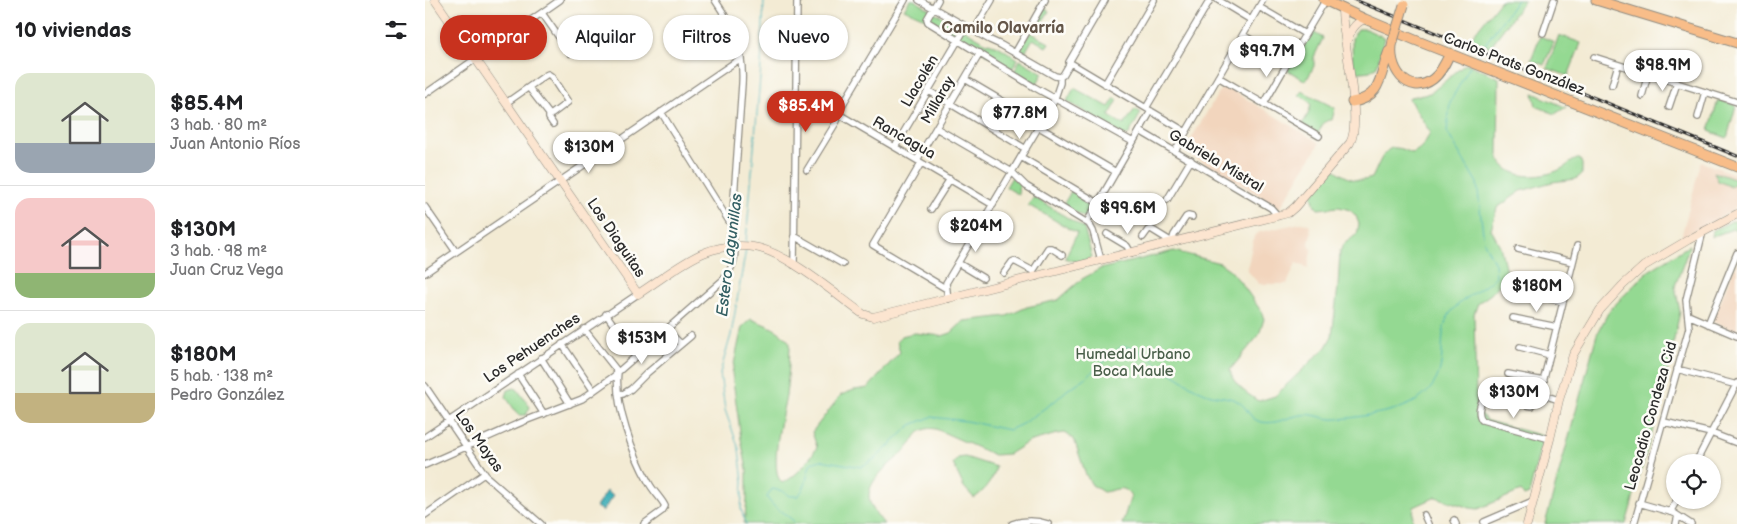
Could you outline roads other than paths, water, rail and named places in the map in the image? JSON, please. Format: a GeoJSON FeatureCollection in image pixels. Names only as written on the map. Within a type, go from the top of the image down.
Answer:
{"type":"FeatureCollection","features":[{"type":"Feature","properties":{"kind":"main road","name":"Carlos Prats González"},"geometry":{"type":"LineString","coordinates":[[1325,0],[1365,19],[1737,167]]}},
{"type":"Feature","properties":{"kind":"main road"},"geometry":{"type":"LineString","coordinates":[[1596,0],[1737,43]]}},
{"type":"Feature","properties":{"kind":"main road"},"geometry":{"type":"LineString","coordinates":[[1352,102],[1364,99],[1375,91],[1393,44],[1405,2]]}},
{"type":"Feature","properties":{"kind":"main road"},"geometry":{"type":"LineString","coordinates":[[1393,44],[1391,58],[1395,70],[1403,79],[1414,84],[1423,84],[1434,79],[1450,53]]}},
{"type":"Feature","properties":{"kind":"street","name":"Los Diaguitas"},"geometry":{"type":"LineString","coordinates":[[435,0],[445,15]]}},
{"type":"Feature","properties":{"kind":"street"},"geometry":{"type":"LineString","coordinates":[[538,15],[560,0]]}},
{"type":"Feature","properties":{"kind":"street"},"geometry":{"type":"LineString","coordinates":[[715,0],[724,15]]}},
{"type":"Feature","properties":{"kind":"street"},"geometry":{"type":"LineString","coordinates":[[797,0],[794,265],[870,317],[878,317],[948,299],[1034,274],[1101,260],[1285,214],[1295,207],[1350,143],[1354,128],[1342,9]]}},
{"type":"Feature","properties":{"kind":"street"},"geometry":{"type":"LineString","coordinates":[[807,170],[837,121],[837,114],[905,0]]}},
{"type":"Feature","properties":{"kind":"street"},"geometry":{"type":"LineString","coordinates":[[919,0],[1055,76],[1060,77]]}},
{"type":"Feature","properties":{"kind":"street"},"geometry":{"type":"LineString","coordinates":[[938,0],[927,22],[1013,74],[1133,142]]}},
{"type":"Feature","properties":{"kind":"street"},"geometry":{"type":"LineString","coordinates":[[974,31],[992,0]]}},
{"type":"Feature","properties":{"kind":"street"},"geometry":{"type":"LineString","coordinates":[[1015,52],[1045,0]]}},
{"type":"Feature","properties":{"kind":"street"},"geometry":{"type":"LineString","coordinates":[[948,299],[945,288],[946,283],[1040,126],[1055,98],[1060,77],[1063,75],[1105,0]]}},
{"type":"Feature","properties":{"kind":"street"},"geometry":{"type":"LineString","coordinates":[[1105,84],[1154,0]]}},
{"type":"Feature","properties":{"kind":"street"},"geometry":{"type":"LineString","coordinates":[[1087,222],[1140,131],[1149,110],[1210,0]]}},
{"type":"Feature","properties":{"kind":"street"},"geometry":{"type":"LineString","coordinates":[[1218,0],[1251,20]]}},
{"type":"Feature","properties":{"kind":"street"},"geometry":{"type":"LineString","coordinates":[[1175,151],[1263,0]]}},
{"type":"Feature","properties":{"kind":"street"},"geometry":{"type":"LineString","coordinates":[[1297,48],[1325,0]]}},
{"type":"Feature","properties":{"kind":"street"},"geometry":{"type":"LineString","coordinates":[[1543,33],[1554,0]]}},
{"type":"Feature","properties":{"kind":"street"},"geometry":{"type":"LineString","coordinates":[[1259,7],[1305,34]]}},
{"type":"Feature","properties":{"kind":"street"},"geometry":{"type":"LineString","coordinates":[[541,13],[557,36]]}},
{"type":"Feature","properties":{"kind":"street"},"geometry":{"type":"LineString","coordinates":[[1346,43],[1354,27],[1358,22],[1365,19]]}},
{"type":"Feature","properties":{"kind":"street","name":"Llacolén"},"geometry":{"type":"LineString","coordinates":[[895,147],[966,27]]}},
{"type":"Feature","properties":{"kind":"street"},"geometry":{"type":"LineString","coordinates":[[1243,35],[1288,62],[1264,104]]}},
{"type":"Feature","properties":{"kind":"street","name":"Millaray"},"geometry":{"type":"LineString","coordinates":[[945,288],[873,245],[936,128],[980,53]]}},
{"type":"Feature","properties":{"kind":"street"},"geometry":{"type":"LineString","coordinates":[[1594,57],[1737,102]]}},
{"type":"Feature","properties":{"kind":"street"},"geometry":{"type":"LineString","coordinates":[[425,94],[472,60]]}},
{"type":"Feature","properties":{"kind":"street","name":"Los Diaguitas"},"geometry":{"type":"LineString","coordinates":[[476,60],[638,294]]}},
{"type":"Feature","properties":{"kind":"street"},"geometry":{"type":"LineString","coordinates":[[425,273],[738,60]]}},
{"type":"Feature","properties":{"kind":"street"},"geometry":{"type":"LineString","coordinates":[[732,226],[742,84],[741,60]]}},
{"type":"Feature","properties":{"kind":"street","name":"Gabriela Mistral"},"geometry":{"type":"LineString","coordinates":[[1070,63],[1186,132]]}},
{"type":"Feature","properties":{"kind":"street"},"geometry":{"type":"LineString","coordinates":[[1612,85],[1618,65]]}},
{"type":"Feature","properties":{"kind":"street"},"geometry":{"type":"LineString","coordinates":[[1641,96],[1648,74]]}},
{"type":"Feature","properties":{"kind":"street"},"geometry":{"type":"LineString","coordinates":[[506,104],[546,75],[550,75],[568,102],[552,114],[549,114]]}},
{"type":"Feature","properties":{"kind":"street"},"geometry":{"type":"LineString","coordinates":[[1218,77],[1319,136]]}},
{"type":"Feature","properties":{"kind":"street"},"geometry":{"type":"LineString","coordinates":[[965,79],[1116,172]]}},
{"type":"Feature","properties":{"kind":"street"},"geometry":{"type":"LineString","coordinates":[[1669,107],[1677,83]]}},
{"type":"Feature","properties":{"kind":"street"},"geometry":{"type":"LineString","coordinates":[[529,88],[549,114],[553,124]]}},
{"type":"Feature","properties":{"kind":"street"},"geometry":{"type":"LineString","coordinates":[[929,91],[1026,149]]}},
{"type":"Feature","properties":{"kind":"street"},"geometry":{"type":"LineString","coordinates":[[1697,117],[1705,92]]}},
{"type":"Feature","properties":{"kind":"street"},"geometry":{"type":"LineString","coordinates":[[425,465],[582,399],[636,357],[724,279],[731,268],[739,247],[732,226],[661,112]]}},
{"type":"Feature","properties":{"kind":"street"},"geometry":{"type":"LineString","coordinates":[[796,116],[831,116],[837,114]]}},
{"type":"Feature","properties":{"kind":"street","name":"Rancagua"},"geometry":{"type":"LineString","coordinates":[[837,114],[993,205]]}},
{"type":"Feature","properties":{"kind":"street"},"geometry":{"type":"LineString","coordinates":[[936,128],[1012,172],[1026,186],[1087,222],[1092,228],[1101,260]]}},
{"type":"Feature","properties":{"kind":"street","name":"Gabriela Mistral"},"geometry":{"type":"LineString","coordinates":[[1140,131],[1271,208],[1278,216]]}},
{"type":"Feature","properties":{"kind":"street"},"geometry":{"type":"LineString","coordinates":[[1021,157],[1098,203]]}},
{"type":"Feature","properties":{"kind":"street"},"geometry":{"type":"LineString","coordinates":[[1167,200],[1191,160]]}},
{"type":"Feature","properties":{"kind":"street"},"geometry":{"type":"LineString","coordinates":[[931,209],[950,179]]}},
{"type":"Feature","properties":{"kind":"street"},"geometry":{"type":"LineString","coordinates":[[425,207],[456,252]]}},
{"type":"Feature","properties":{"kind":"street"},"geometry":{"type":"LineString","coordinates":[[1527,524],[1559,400],[1573,355],[1600,310],[1644,266],[1703,231],[1736,216]]}},
{"type":"Feature","properties":{"kind":"street"},"geometry":{"type":"LineString","coordinates":[[1172,242],[1174,235],[1186,217],[1192,218]]}},
{"type":"Feature","properties":{"kind":"street"},"geometry":{"type":"LineString","coordinates":[[1143,237],[1151,229],[1172,242]]}},
{"type":"Feature","properties":{"kind":"street","name":"Leocadio Condeza Cid"},"geometry":{"type":"LineString","coordinates":[[1634,524],[1689,328],[1686,300],[1703,231]]}},
{"type":"Feature","properties":{"kind":"street"},"geometry":{"type":"LineString","coordinates":[[1107,234],[1127,246],[1131,252]]}},
{"type":"Feature","properties":{"kind":"street"},"geometry":{"type":"LineString","coordinates":[[795,236],[843,264]]}},
{"type":"Feature","properties":{"kind":"street"},"geometry":{"type":"LineString","coordinates":[[1688,240],[1694,240],[1700,247]]}},
{"type":"Feature","properties":{"kind":"street"},"geometry":{"type":"LineString","coordinates":[[1494,398],[1532,406],[1535,398],[1540,394],[1577,246]]}},
{"type":"Feature","properties":{"kind":"street","name":"Los Pehuenches"},"geometry":{"type":"LineString","coordinates":[[425,436],[606,314],[701,254],[715,250],[753,247],[769,252],[794,265]]}},
{"type":"Feature","properties":{"kind":"street"},"geometry":{"type":"LineString","coordinates":[[1034,274],[1047,248],[1051,248],[1062,255]]}},
{"type":"Feature","properties":{"kind":"street"},"geometry":{"type":"LineString","coordinates":[[1518,249],[1573,262]]}},
{"type":"Feature","properties":{"kind":"street"},"geometry":{"type":"LineString","coordinates":[[1708,324],[1737,252]]}},
{"type":"Feature","properties":{"kind":"street"},"geometry":{"type":"LineString","coordinates":[[1004,273],[1013,261],[1034,274]]}},
{"type":"Feature","properties":{"kind":"street"},"geometry":{"type":"LineString","coordinates":[[958,263],[983,278]]}},
{"type":"Feature","properties":{"kind":"street"},"geometry":{"type":"LineString","coordinates":[[1510,288],[1563,302]]}},
{"type":"Feature","properties":{"kind":"street"},"geometry":{"type":"LineString","coordinates":[[606,314],[636,357]]}},
{"type":"Feature","properties":{"kind":"street"},"geometry":{"type":"LineString","coordinates":[[1688,315],[1737,336]]}},
{"type":"Feature","properties":{"kind":"street"},"geometry":{"type":"LineString","coordinates":[[1513,318],[1557,327]]}},
{"type":"Feature","properties":{"kind":"street"},"geometry":{"type":"LineString","coordinates":[[584,329],[617,373],[618,393],[623,420],[649,483],[664,503],[665,508],[644,524]]}},
{"type":"Feature","properties":{"kind":"street"},"geometry":{"type":"LineString","coordinates":[[667,330],[681,344]]}},
{"type":"Feature","properties":{"kind":"street"},"geometry":{"type":"LineString","coordinates":[[618,393],[623,394],[631,389],[691,336]]}},
{"type":"Feature","properties":{"kind":"street"},"geometry":{"type":"LineString","coordinates":[[562,344],[593,390]]}},
{"type":"Feature","properties":{"kind":"street"},"geometry":{"type":"LineString","coordinates":[[1521,347],[1550,354]]}},
{"type":"Feature","properties":{"kind":"street"},"geometry":{"type":"LineString","coordinates":[[541,358],[570,404]]}},
{"type":"Feature","properties":{"kind":"street"},"geometry":{"type":"LineString","coordinates":[[1677,369],[1737,385],[1700,454]]}},
{"type":"Feature","properties":{"kind":"street"},"geometry":{"type":"LineString","coordinates":[[518,374],[544,414]]}},
{"type":"Feature","properties":{"kind":"street"},"geometry":{"type":"LineString","coordinates":[[1508,374],[1544,382]]}},
{"type":"Feature","properties":{"kind":"street","name":"Los Mayas"},"geometry":{"type":"LineString","coordinates":[[425,386],[484,474],[541,524]]}},
{"type":"Feature","properties":{"kind":"street"},"geometry":{"type":"LineString","coordinates":[[1485,394],[1479,409],[1482,420],[1550,439]]}},
{"type":"Feature","properties":{"kind":"street"},"geometry":{"type":"LineString","coordinates":[[1540,394],[1559,400]]}},
{"type":"Feature","properties":{"kind":"street"},"geometry":{"type":"LineString","coordinates":[[1663,422],[1711,433],[1737,443]]}},
{"type":"Feature","properties":{"kind":"street"},"geometry":{"type":"LineString","coordinates":[[425,514],[484,474]]}},
{"type":"Feature","properties":{"kind":"street"},"geometry":{"type":"LineString","coordinates":[[1485,524],[1484,522],[1533,501]]}},
{"type":"Feature","properties":{"kind":"street"},"geometry":{"type":"LineString","coordinates":[[1639,504],[1670,512],[1691,524]]}},
{"type":"Feature","properties":{"kind":"street"},"geometry":{"type":"LineString","coordinates":[[1423,515],[1428,524]]}},
{"type":"Feature","properties":{"kind":"street"},"geometry":{"type":"LineString","coordinates":[[1676,524],[1678,516]]}},
{"type":"Feature","properties":{"kind":"street"},"geometry":{"type":"LineString","coordinates":[[1012,524],[1029,521],[1039,521],[1048,524]]}},
{"type":"Feature","properties":{"kind":"water"},"geometry":{"type":"Polygon","coordinates":[[[607,491],[613,496],[603,511],[596,507],[607,491]]]}},
{"type":"Feature","properties":{"kind":"waterway","name":"Estero Lagunillas"},"geometry":{"type":"LineString","coordinates":[[746,242],[761,66],[764,0]]}},
{"type":"Feature","properties":{"kind":"waterway"},"geometry":{"type":"LineString","coordinates":[[1475,58],[1517,0]]}},
{"type":"Feature","properties":{"kind":"waterway"},"geometry":{"type":"LineString","coordinates":[[796,524],[773,505],[767,497],[772,489],[783,491],[789,496],[798,496],[805,484],[811,463],[821,460],[861,467],[876,458],[911,425],[931,417],[966,421],[1009,430],[1022,424],[1055,401],[1121,347],[1131,347],[1139,350],[1178,378],[1203,392],[1239,402],[1257,421],[1266,423],[1305,415],[1331,419],[1357,417],[1399,408],[1419,399],[1430,389],[1440,371],[1443,334],[1448,317],[1457,306],[1496,276],[1495,264],[1484,242],[1477,183],[1447,132],[1450,102],[1470,66]]}},
{"type":"Feature","properties":{"kind":"waterway","name":"Estero Lagunillas"},"geometry":{"type":"LineString","coordinates":[[746,249],[731,335],[720,373],[725,410],[739,449],[743,482],[741,509],[746,524]]}},
{"type":"Feature","properties":{"kind":"railway"},"geometry":{"type":"LineString","coordinates":[[1355,0],[1737,156]]}},
{"type":"Feature","properties":{"kind":"district","name":"Camilo Olavarría"},"geometry":{"type":"Point","coordinates":[1003,28]}},
{"type":"Feature","properties":{"kind":"park label","name":"Humedal Urbano Boca Maule"},"geometry":{"type":"Point","coordinates":[1133,362]}}]}
